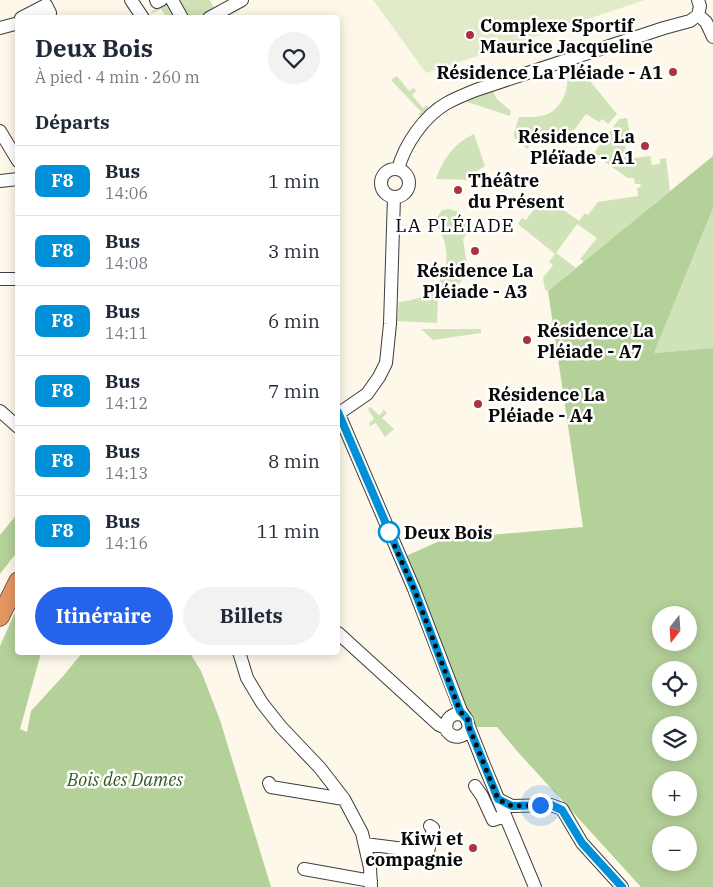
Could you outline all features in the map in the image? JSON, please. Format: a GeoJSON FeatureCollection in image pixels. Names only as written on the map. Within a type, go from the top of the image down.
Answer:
{"type":"FeatureCollection","features":[{"type":"Feature","properties":{"kind":"highway"},"geometry":{"type":"LineString","coordinates":[[0,589],[15,572]]}},
{"type":"Feature","properties":{"kind":"highway"},"geometry":{"type":"LineString","coordinates":[[0,617],[15,587]]}},
{"type":"Feature","properties":{"kind":"street"},"geometry":{"type":"LineString","coordinates":[[156,0],[157,2],[161,0]]}},
{"type":"Feature","properties":{"kind":"street"},"geometry":{"type":"LineString","coordinates":[[172,0],[180,15]]}},
{"type":"Feature","properties":{"kind":"street"},"geometry":{"type":"LineString","coordinates":[[214,15],[242,0]]}},
{"type":"Feature","properties":{"kind":"street"},"geometry":{"type":"LineString","coordinates":[[398,169],[410,140],[430,117],[446,103],[476,90],[690,21],[698,15],[700,6],[698,0]]}},
{"type":"Feature","properties":{"kind":"street"},"geometry":{"type":"LineString","coordinates":[[131,1],[133,15]]}},
{"type":"Feature","properties":{"kind":"street"},"geometry":{"type":"LineString","coordinates":[[131,1],[141,15]]}},
{"type":"Feature","properties":{"kind":"street"},"geometry":{"type":"LineString","coordinates":[[30,15],[46,5],[50,13],[47,15]]}},
{"type":"Feature","properties":{"kind":"street"},"geometry":{"type":"LineString","coordinates":[[698,15],[706,22],[713,37]]}},
{"type":"Feature","properties":{"kind":"street"},"geometry":{"type":"LineString","coordinates":[[0,28],[15,23]]}},
{"type":"Feature","properties":{"kind":"street"},"geometry":{"type":"LineString","coordinates":[[0,131],[15,156]]}},
{"type":"Feature","properties":{"kind":"street"},"geometry":{"type":"LineString","coordinates":[[398,169],[406,173],[410,181],[408,189],[402,195],[394,197],[383,190],[381,180],[385,172],[398,169]]}},
{"type":"Feature","properties":{"kind":"street"},"geometry":{"type":"LineString","coordinates":[[0,181],[15,179]]}},
{"type":"Feature","properties":{"kind":"street"},"geometry":{"type":"LineString","coordinates":[[340,412],[367,394],[386,363],[388,355],[394,197]]}},
{"type":"Feature","properties":{"kind":"street"},"geometry":{"type":"LineString","coordinates":[[0,279],[15,279]]}},
{"type":"Feature","properties":{"kind":"street"},"geometry":{"type":"LineString","coordinates":[[0,411],[15,424]]}},
{"type":"Feature","properties":{"kind":"street"},"geometry":{"type":"LineString","coordinates":[[340,418],[414,589],[456,698],[451,735],[459,737],[466,742],[484,765]]}},
{"type":"Feature","properties":{"kind":"street"},"geometry":{"type":"LineString","coordinates":[[340,635],[431,717],[468,720],[484,765],[535,887]]}},
{"type":"Feature","properties":{"kind":"street"},"geometry":{"type":"LineString","coordinates":[[240,655],[247,678],[262,703],[281,727],[320,768],[344,799],[362,833],[371,884],[304,869]]}},
{"type":"Feature","properties":{"kind":"street"},"geometry":{"type":"LineString","coordinates":[[459,737],[464,735],[469,727]]}},
{"type":"Feature","properties":{"kind":"street"},"geometry":{"type":"LineString","coordinates":[[269,783],[271,787],[344,799]]}},
{"type":"Feature","properties":{"kind":"street"},"geometry":{"type":"LineString","coordinates":[[475,786],[482,796],[493,820],[505,816]]}},
{"type":"Feature","properties":{"kind":"street"},"geometry":{"type":"LineString","coordinates":[[498,799],[512,806],[551,805],[562,810],[582,843],[622,887]]}},
{"type":"Feature","properties":{"kind":"street"},"geometry":{"type":"LineString","coordinates":[[365,844],[428,852],[433,828],[430,826]]}},
{"type":"Feature","properties":{"kind":"green space"},"geometry":{"type":"Polygon","coordinates":[[[165,0],[210,0],[216,12],[212,15],[165,15],[161,9],[151,14],[152,11],[166,4],[165,0]]]}},
{"type":"Feature","properties":{"kind":"green space","name":"Complexe Sportif Maurice Jacqueline"},"geometry":{"type":"Polygon","coordinates":[[[373,0],[645,0],[426,73],[373,0]]]}},
{"type":"Feature","properties":{"kind":"green space"},"geometry":{"type":"Polygon","coordinates":[[[577,65],[617,114],[608,124],[602,119],[599,122],[586,114],[572,133],[535,138],[527,149],[514,137],[519,117],[541,116],[554,110],[562,100],[567,88],[566,68],[577,65]]]}},
{"type":"Feature","properties":{"kind":"green space"},"geometry":{"type":"Polygon","coordinates":[[[397,76],[409,91],[414,88],[416,91],[412,95],[423,108],[428,105],[428,112],[423,116],[418,115],[421,112],[391,80],[397,76]]]}},
{"type":"Feature","properties":{"kind":"green space"},"geometry":{"type":"Polygon","coordinates":[[[491,88],[497,99],[511,111],[510,116],[467,102],[465,98],[491,88]]]}},
{"type":"Feature","properties":{"kind":"green space"},"geometry":{"type":"Polygon","coordinates":[[[627,118],[630,135],[624,136],[627,159],[650,156],[652,165],[660,164],[660,159],[666,158],[670,191],[584,262],[580,259],[597,238],[577,224],[556,253],[576,268],[548,291],[545,290],[543,278],[553,265],[549,262],[555,254],[518,224],[522,218],[526,220],[544,196],[579,221],[585,213],[588,215],[598,202],[638,196],[637,188],[641,185],[635,184],[634,178],[628,178],[595,155],[595,152],[619,119],[627,118]]]}},
{"type":"Feature","properties":{"kind":"green space"},"geometry":{"type":"Polygon","coordinates":[[[474,134],[485,166],[477,171],[473,180],[436,179],[450,152],[474,134]]]}},
{"type":"Feature","properties":{"kind":"green space"},"geometry":{"type":"Polygon","coordinates":[[[713,156],[713,208],[654,353],[713,348],[713,887],[641,887],[497,727],[474,727],[406,556],[444,539],[583,527],[548,291],[713,156]]]}},
{"type":"Feature","properties":{"kind":"green space"},"geometry":{"type":"Polygon","coordinates":[[[713,208],[713,348],[654,353],[713,208]]]}},
{"type":"Feature","properties":{"kind":"green space"},"geometry":{"type":"Polygon","coordinates":[[[442,210],[456,211],[473,225],[463,239],[468,272],[447,300],[435,291],[438,297],[437,323],[397,321],[399,302],[416,299],[425,295],[432,290],[443,275],[446,266],[446,247],[434,222],[442,210]]]}},
{"type":"Feature","properties":{"kind":"green space"},"geometry":{"type":"Polygon","coordinates":[[[421,329],[481,329],[481,333],[433,340],[421,329]]]}},
{"type":"Feature","properties":{"kind":"green space"},"geometry":{"type":"Polygon","coordinates":[[[370,407],[379,415],[383,412],[383,409],[387,413],[382,418],[394,429],[385,437],[376,423],[370,426],[369,423],[374,419],[368,409],[370,407]]]}},
{"type":"Feature","properties":{"kind":"green space"},"geometry":{"type":"Polygon","coordinates":[[[15,516],[15,555],[0,574],[0,535],[15,516]]]}},
{"type":"Feature","properties":{"kind":"green space","name":"Bois des Dames"},"geometry":{"type":"Polygon","coordinates":[[[15,612],[15,655],[40,655],[20,729],[27,732],[31,711],[80,655],[191,655],[201,671],[220,720],[271,887],[0,887],[0,646],[15,612]]]}},
{"type":"Feature","properties":{"kind":"bus line","name":"F8"},"geometry":{"type":"LineString","coordinates":[[340,417],[414,589],[460,711],[468,720],[469,727],[498,799],[512,806],[551,805],[562,810],[582,843],[622,887]]}},
{"type":"Feature","properties":{"kind":"place","name":"Complexe Sportif Maurice Jacqueline"},"geometry":{"type":"Point","coordinates":[470,35]}},
{"type":"Feature","properties":{"kind":"place","name":"Résidence La Pléiade - A1"},"geometry":{"type":"Point","coordinates":[673,72]}},
{"type":"Feature","properties":{"kind":"place","name":"Résidence La Pléïade - A1"},"geometry":{"type":"Point","coordinates":[645,146]}},
{"type":"Feature","properties":{"kind":"place","name":"Théâtre du Présent"},"geometry":{"type":"Point","coordinates":[458,190]}},
{"type":"Feature","properties":{"kind":"place","name":"Résidence La Pléiade - A3"},"geometry":{"type":"Point","coordinates":[475,251]}},
{"type":"Feature","properties":{"kind":"place","name":"Résidence La Pléiade - A7"},"geometry":{"type":"Point","coordinates":[527,340]}},
{"type":"Feature","properties":{"kind":"place","name":"Résidence La Pléiade - A4"},"geometry":{"type":"Point","coordinates":[478,404]}},
{"type":"Feature","properties":{"kind":"place","name":"Deux Bois"},"geometry":{"type":"Point","coordinates":[389,532]}},
{"type":"Feature","properties":{"kind":"place","name":"Kiwi et compagnie"},"geometry":{"type":"Point","coordinates":[473,848]}},
{"type":"Feature","properties":{"kind":"district","name":"LA PLÉIADE"},"geometry":{"type":"Point","coordinates":[455,225]}},
{"type":"Feature","properties":{"kind":"route"},"geometry":{"type":"LineString","coordinates":[[389,532],[414,589],[460,711],[468,720],[469,727],[498,799],[512,806],[540,805]]}}]}
